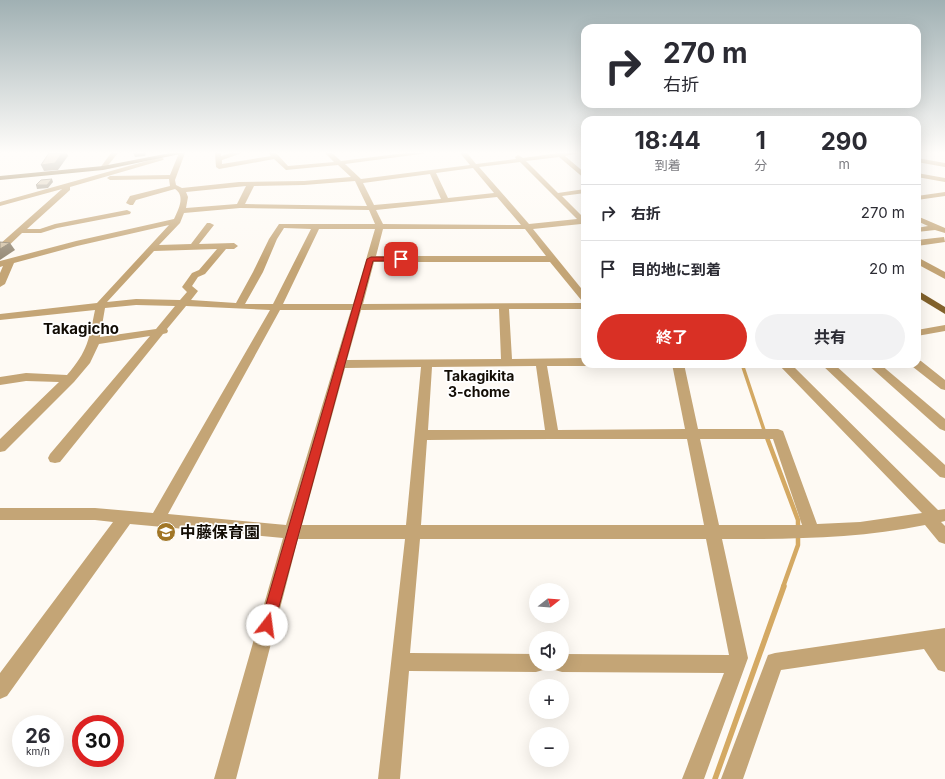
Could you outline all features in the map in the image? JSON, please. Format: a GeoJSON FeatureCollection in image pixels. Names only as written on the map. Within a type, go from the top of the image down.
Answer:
{"type":"FeatureCollection","features":[{"type":"Feature","properties":{"kind":"main road"},"geometry":{"type":"LineString","coordinates":[[921,296],[945,311]]}},
{"type":"Feature","properties":{"kind":"street"},"geometry":{"type":"LineString","coordinates":[[0,204],[53,189]]}},
{"type":"Feature","properties":{"kind":"street"},"geometry":{"type":"LineString","coordinates":[[0,249],[64,189]]}},
{"type":"Feature","properties":{"kind":"street"},"geometry":{"type":"LineString","coordinates":[[130,203],[133,198],[176,189]]}},
{"type":"Feature","properties":{"kind":"street"},"geometry":{"type":"LineString","coordinates":[[0,447],[70,379],[84,363],[94,341],[103,301],[177,221],[182,211],[185,196],[178,189]]}},
{"type":"Feature","properties":{"kind":"street"},"geometry":{"type":"LineString","coordinates":[[240,206],[248,189]]}},
{"type":"Feature","properties":{"kind":"street"},"geometry":{"type":"LineString","coordinates":[[225,779],[292,532],[380,226],[363,189]]}},
{"type":"Feature","properties":{"kind":"street"},"geometry":{"type":"LineString","coordinates":[[441,189],[446,201]]}},
{"type":"Feature","properties":{"kind":"street"},"geometry":{"type":"LineString","coordinates":[[494,189],[527,227],[581,294]]}},
{"type":"Feature","properties":{"kind":"street"},"geometry":{"type":"LineString","coordinates":[[551,189],[581,219]]}},
{"type":"Feature","properties":{"kind":"street"},"geometry":{"type":"LineString","coordinates":[[557,195],[581,192]]}},
{"type":"Feature","properties":{"kind":"street"},"geometry":{"type":"LineString","coordinates":[[921,197],[945,194]]}},
{"type":"Feature","properties":{"kind":"street"},"geometry":{"type":"LineString","coordinates":[[182,211],[240,206],[372,208],[499,195]]}},
{"type":"Feature","properties":{"kind":"street"},"geometry":{"type":"LineString","coordinates":[[19,231],[41,231],[55,226],[126,212]]}},
{"type":"Feature","properties":{"kind":"street"},"geometry":{"type":"LineString","coordinates":[[921,220],[936,226],[944,235],[921,243]]}},
{"type":"Feature","properties":{"kind":"street"},"geometry":{"type":"LineString","coordinates":[[0,264],[76,244],[177,221]]}},
{"type":"Feature","properties":{"kind":"street"},"geometry":{"type":"LineString","coordinates":[[239,306],[258,272],[273,239],[282,226],[527,227],[581,222]]}},
{"type":"Feature","properties":{"kind":"street"},"geometry":{"type":"LineString","coordinates":[[194,247],[210,225]]}},
{"type":"Feature","properties":{"kind":"street"},"geometry":{"type":"LineString","coordinates":[[921,229],[945,225]]}},
{"type":"Feature","properties":{"kind":"street"},"geometry":{"type":"LineString","coordinates":[[157,520],[277,306],[316,226]]}},
{"type":"Feature","properties":{"kind":"street"},"geometry":{"type":"LineString","coordinates":[[55,458],[163,331],[193,291],[187,287],[195,275],[202,272],[229,246],[152,248]]}},
{"type":"Feature","properties":{"kind":"street"},"geometry":{"type":"LineString","coordinates":[[371,259],[553,259]]}},
{"type":"Feature","properties":{"kind":"street"},"geometry":{"type":"LineString","coordinates":[[0,284],[10,261]]}},
{"type":"Feature","properties":{"kind":"street"},"geometry":{"type":"LineString","coordinates":[[921,262],[945,276]]}},
{"type":"Feature","properties":{"kind":"street"},"geometry":{"type":"LineString","coordinates":[[933,269],[945,267]]}},
{"type":"Feature","properties":{"kind":"street"},"geometry":{"type":"LineString","coordinates":[[0,326],[4,317],[136,302],[239,306],[581,306]]}},
{"type":"Feature","properties":{"kind":"street"},"geometry":{"type":"LineString","coordinates":[[504,306],[507,363]]}},
{"type":"Feature","properties":{"kind":"street"},"geometry":{"type":"LineString","coordinates":[[921,332],[945,328]]}},
{"type":"Feature","properties":{"kind":"street"},"geometry":{"type":"LineString","coordinates":[[94,341],[163,331]]}},
{"type":"Feature","properties":{"kind":"street"},"geometry":{"type":"LineString","coordinates":[[340,364],[581,362]]}},
{"type":"Feature","properties":{"kind":"street"},"geometry":{"type":"LineString","coordinates":[[541,363],[552,435]]}},
{"type":"Feature","properties":{"kind":"street"},"geometry":{"type":"LineString","coordinates":[[389,779],[413,532],[427,364]]}},
{"type":"Feature","properties":{"kind":"street"},"geometry":{"type":"LineString","coordinates":[[921,367],[945,386]]}},
{"type":"Feature","properties":{"kind":"street"},"geometry":{"type":"LineString","coordinates":[[679,368],[738,658],[693,779]]}},
{"type":"Feature","properties":{"kind":"street"},"geometry":{"type":"LineString","coordinates":[[788,368],[936,517],[945,537]]}},
{"type":"Feature","properties":{"kind":"street"},"geometry":{"type":"LineString","coordinates":[[831,368],[945,473]]}},
{"type":"Feature","properties":{"kind":"street"},"geometry":{"type":"LineString","coordinates":[[878,368],[945,426]]}},
{"type":"Feature","properties":{"kind":"street"},"geometry":{"type":"LineString","coordinates":[[0,381],[26,377],[70,379]]}},
{"type":"Feature","properties":{"kind":"street"},"geometry":{"type":"LineString","coordinates":[[421,435],[778,434],[812,531]]}},
{"type":"Feature","properties":{"kind":"street"},"geometry":{"type":"LineString","coordinates":[[0,514],[95,514],[125,518],[292,532],[713,533],[812,531],[860,529],[936,517]]}},
{"type":"Feature","properties":{"kind":"street"},"geometry":{"type":"LineString","coordinates":[[0,689],[125,518]]}},
{"type":"Feature","properties":{"kind":"street"},"geometry":{"type":"LineString","coordinates":[[732,779],[775,662],[937,638],[945,663]]}},
{"type":"Feature","properties":{"kind":"street"},"geometry":{"type":"LineString","coordinates":[[400,662],[529,663]]}},
{"type":"Feature","properties":{"kind":"street"},"geometry":{"type":"LineString","coordinates":[[569,663],[736,664]]}},
{"type":"Feature","properties":{"kind":"building"},"geometry":{"type":"Polygon","coordinates":[[[0,242],[10,243],[0,249],[0,242]]]}},
{"type":"Feature","properties":{"kind":"waterway"},"geometry":{"type":"LineString","coordinates":[[743,368],[766,436]]}},
{"type":"Feature","properties":{"kind":"waterway"},"geometry":{"type":"LineString","coordinates":[[766,435],[798,520],[798,528]]}},
{"type":"Feature","properties":{"kind":"waterway"},"geometry":{"type":"LineString","coordinates":[[783,587],[798,545],[798,535]]}},
{"type":"Feature","properties":{"kind":"waterway"},"geometry":{"type":"LineString","coordinates":[[715,779],[784,586]]}},
{"type":"Feature","properties":{"kind":"place","name":"中藤保育園"},"geometry":{"type":"Point","coordinates":[166,532]}},
{"type":"Feature","properties":{"kind":"district","name":"Takagicho"},"geometry":{"type":"Point","coordinates":[81,328]}},
{"type":"Feature","properties":{"kind":"district","name":"Takagikita 3-chome"},"geometry":{"type":"Point","coordinates":[479,384]}},
{"type":"Feature","properties":{"kind":"route"},"geometry":{"type":"LineString","coordinates":[[267,625],[292,532],[371,259],[401,259]]}}]}
